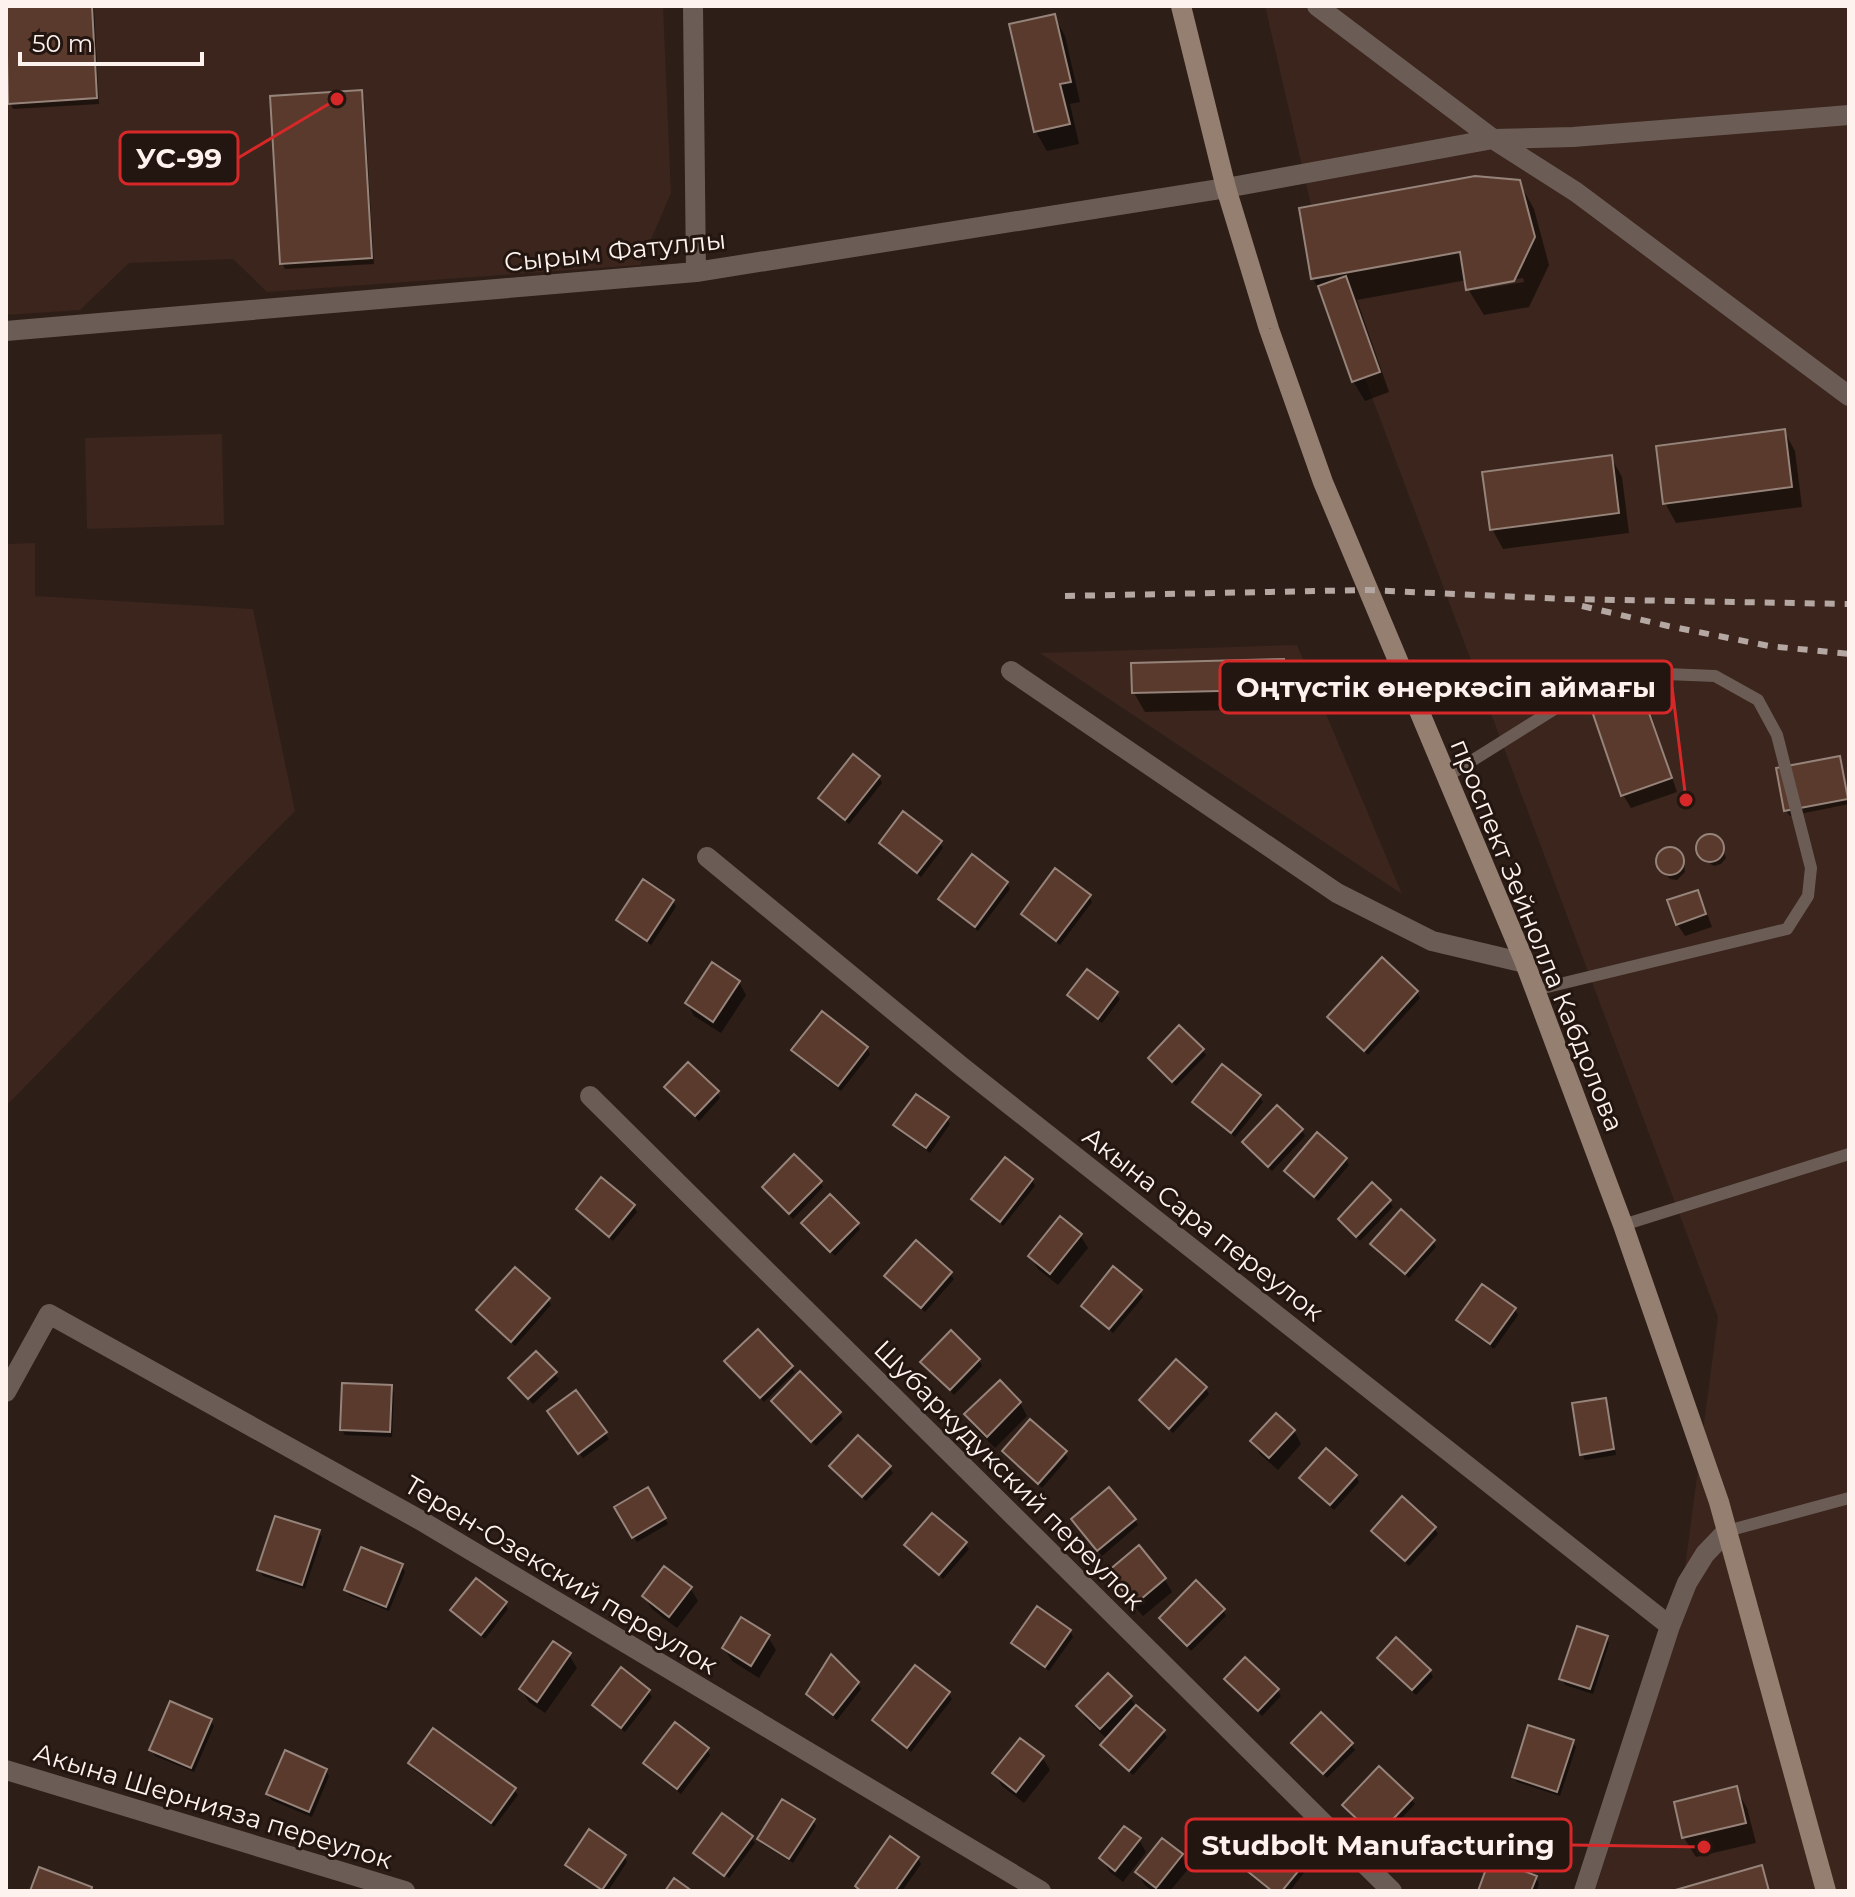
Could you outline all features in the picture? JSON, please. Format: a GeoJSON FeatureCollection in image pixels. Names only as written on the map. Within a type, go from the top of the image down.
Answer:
{"type":"FeatureCollection","features":[{"type":"Feature","properties":{"kind":"main road","name":"проспект Зейнолла Кабдолова"},"geometry":{"type":"LineString","coordinates":[[1181,6],[1226,188],[1269,329],[1323,482],[1525,963],[1623,1225],[1727,1531],[1826,1891]]}},
{"type":"Feature","properties":{"kind":"street"},"geometry":{"type":"LineString","coordinates":[[693,6],[696,272]]}},
{"type":"Feature","properties":{"kind":"street"},"geometry":{"type":"LineString","coordinates":[[1317,6],[1493,139],[1576,192],[1849,396]]}},
{"type":"Feature","properties":{"kind":"street","name":"Сырым Фатуллы"},"geometry":{"type":"LineString","coordinates":[[6,331],[696,272],[1226,188],[1493,139],[1573,137],[1849,115]]}},
{"type":"Feature","properties":{"kind":"street"},"geometry":{"type":"LineString","coordinates":[[1011,671],[1337,893],[1432,941],[1525,963]]}},
{"type":"Feature","properties":{"kind":"street","name":"Акына Сара переулок"},"geometry":{"type":"LineString","coordinates":[[707,857],[962,1067],[1670,1626]]}},
{"type":"Feature","properties":{"kind":"street","name":"Шубаркудукский переулок"},"geometry":{"type":"LineString","coordinates":[[590,1096],[1392,1891]]}},
{"type":"Feature","properties":{"kind":"street","name":"Терен-Озекский переулок"},"geometry":{"type":"LineString","coordinates":[[6,1392],[49,1314],[420,1520],[1041,1891]]}},
{"type":"Feature","properties":{"kind":"street"},"geometry":{"type":"LineString","coordinates":[[1584,1891],[1670,1626],[1687,1583],[1705,1554],[1727,1531]]}},
{"type":"Feature","properties":{"kind":"street","name":"Акына Шернияза переулок"},"geometry":{"type":"LineString","coordinates":[[6,1770],[405,1891]]}},
{"type":"Feature","properties":{"kind":"lane"},"geometry":{"type":"LineString","coordinates":[[1446,777],[1561,705],[1642,673],[1715,676],[1758,700],[1777,735],[1811,868],[1808,896],[1787,929],[1535,990]]}},
{"type":"Feature","properties":{"kind":"lane"},"geometry":{"type":"LineString","coordinates":[[1623,1225],[1849,1154]]}},
{"type":"Feature","properties":{"kind":"lane"},"geometry":{"type":"LineString","coordinates":[[1727,1531],[1849,1498]]}},
{"type":"Feature","properties":{"kind":"shaded area"},"geometry":{"type":"Polygon","coordinates":[[[6,6],[663,6],[671,193],[640,265],[267,292],[233,259],[129,263],[80,310],[6,315],[6,6]]]}},
{"type":"Feature","properties":{"kind":"shaded area"},"geometry":{"type":"Polygon","coordinates":[[[1265,6],[1849,6],[1849,1891],[1595,1891],[1676,1635],[1718,1317],[1329,283],[1265,6]]]}},
{"type":"Feature","properties":{"kind":"shaded area"},"geometry":{"type":"Polygon","coordinates":[[[222,434],[224,525],[87,529],[85,438],[222,434]]]}},
{"type":"Feature","properties":{"kind":"shaded area"},"geometry":{"type":"Polygon","coordinates":[[[35,543],[35,596],[253,609],[295,811],[6,1106],[6,544],[35,543]]]}},
{"type":"Feature","properties":{"kind":"shaded area"},"geometry":{"type":"Polygon","coordinates":[[[1297,645],[1402,894],[1040,653],[1297,645]]]}},
{"type":"Feature","properties":{"kind":"building"},"geometry":{"type":"Polygon","coordinates":[[[6,6],[92,6],[97,98],[8,104],[6,6]]]}},
{"type":"Feature","properties":{"kind":"building"},"geometry":{"type":"Polygon","coordinates":[[[1055,14],[1071,82],[1060,84],[1070,124],[1034,132],[1009,24],[1055,14]]]}},
{"type":"Feature","properties":{"kind":"building"},"geometry":{"type":"Polygon","coordinates":[[[362,90],[372,258],[280,264],[270,96],[362,90]]]}},
{"type":"Feature","properties":{"kind":"building"},"geometry":{"type":"Polygon","coordinates":[[[1475,176],[1520,180],[1535,237],[1514,281],[1466,290],[1460,252],[1311,279],[1299,208],[1475,176]]]}},
{"type":"Feature","properties":{"kind":"building"},"geometry":{"type":"Polygon","coordinates":[[[1346,276],[1380,372],[1352,382],[1318,286],[1346,276]]]}},
{"type":"Feature","properties":{"kind":"building"},"geometry":{"type":"Polygon","coordinates":[[[1785,429],[1792,487],[1663,504],[1656,446],[1785,429]]]}},
{"type":"Feature","properties":{"kind":"building"},"geometry":{"type":"Polygon","coordinates":[[[1612,455],[1619,513],[1490,530],[1482,472],[1612,455]]]}},
{"type":"Feature","properties":{"kind":"building"},"geometry":{"type":"Polygon","coordinates":[[[1284,659],[1284,671],[1264,671],[1264,690],[1132,693],[1131,663],[1284,659]]]}},
{"type":"Feature","properties":{"kind":"building"},"geometry":{"type":"Polygon","coordinates":[[[1643,696],[1672,778],[1621,796],[1593,714],[1643,696]]]}},
{"type":"Feature","properties":{"kind":"building"},"geometry":{"type":"Polygon","coordinates":[[[853,754],[880,776],[845,820],[818,798],[853,754]]]}},
{"type":"Feature","properties":{"kind":"building"},"geometry":{"type":"Polygon","coordinates":[[[1840,756],[1848,799],[1784,811],[1776,768],[1840,756]]]}},
{"type":"Feature","properties":{"kind":"building"},"geometry":{"type":"Polygon","coordinates":[[[903,811],[942,841],[917,873],[879,843],[903,811]]]}},
{"type":"Feature","properties":{"kind":"building"},"geometry":{"type":"Polygon","coordinates":[[[1710,834],[1720,838],[1724,848],[1720,858],[1710,862],[1700,858],[1696,848],[1700,838],[1710,834]]]}},
{"type":"Feature","properties":{"kind":"building"},"geometry":{"type":"Polygon","coordinates":[[[1670,847],[1680,851],[1684,861],[1680,871],[1670,875],[1660,871],[1656,861],[1660,851],[1670,847]]]}},
{"type":"Feature","properties":{"kind":"building"},"geometry":{"type":"Polygon","coordinates":[[[972,854],[1008,882],[975,927],[938,899],[972,854]]]}},
{"type":"Feature","properties":{"kind":"building"},"geometry":{"type":"Polygon","coordinates":[[[1055,868],[1091,895],[1056,941],[1021,914],[1055,868]]]}},
{"type":"Feature","properties":{"kind":"building"},"geometry":{"type":"Polygon","coordinates":[[[643,879],[674,900],[647,941],[616,920],[643,879]]]}},
{"type":"Feature","properties":{"kind":"building"},"geometry":{"type":"Polygon","coordinates":[[[1698,890],[1706,914],[1676,925],[1667,900],[1698,890]]]}},
{"type":"Feature","properties":{"kind":"building"},"geometry":{"type":"Polygon","coordinates":[[[1382,957],[1418,991],[1364,1051],[1327,1017],[1382,957]]]}},
{"type":"Feature","properties":{"kind":"building"},"geometry":{"type":"Polygon","coordinates":[[[712,962],[740,981],[713,1022],[685,1003],[712,962]]]}},
{"type":"Feature","properties":{"kind":"building"},"geometry":{"type":"Polygon","coordinates":[[[1087,969],[1118,992],[1098,1019],[1067,995],[1087,969]]]}},
{"type":"Feature","properties":{"kind":"building"},"geometry":{"type":"Polygon","coordinates":[[[822,1011],[868,1047],[838,1086],[791,1050],[822,1011]]]}},
{"type":"Feature","properties":{"kind":"building"},"geometry":{"type":"Polygon","coordinates":[[[1179,1025],[1204,1049],[1172,1082],[1148,1058],[1179,1025]]]}},
{"type":"Feature","properties":{"kind":"building"},"geometry":{"type":"Polygon","coordinates":[[[688,1062],[719,1091],[695,1116],[664,1087],[688,1062]]]}},
{"type":"Feature","properties":{"kind":"building"},"geometry":{"type":"Polygon","coordinates":[[[1222,1064],[1261,1095],[1231,1133],[1192,1102],[1222,1064]]]}},
{"type":"Feature","properties":{"kind":"building"},"geometry":{"type":"Polygon","coordinates":[[[916,1094],[949,1117],[926,1148],[893,1125],[916,1094]]]}},
{"type":"Feature","properties":{"kind":"building"},"geometry":{"type":"Polygon","coordinates":[[[1277,1105],[1303,1129],[1268,1167],[1242,1142],[1277,1105]]]}},
{"type":"Feature","properties":{"kind":"building"},"geometry":{"type":"Polygon","coordinates":[[[1317,1132],[1347,1158],[1314,1197],[1284,1171],[1317,1132]]]}},
{"type":"Feature","properties":{"kind":"building"},"geometry":{"type":"Polygon","coordinates":[[[794,1154],[822,1181],[789,1214],[762,1187],[794,1154]]]}},
{"type":"Feature","properties":{"kind":"building"},"geometry":{"type":"Polygon","coordinates":[[[1005,1157],[1033,1179],[1000,1222],[971,1199],[1005,1157]]]}},
{"type":"Feature","properties":{"kind":"building"},"geometry":{"type":"Polygon","coordinates":[[[601,1177],[635,1205],[609,1237],[576,1209],[601,1177]]]}},
{"type":"Feature","properties":{"kind":"building"},"geometry":{"type":"Polygon","coordinates":[[[1372,1182],[1391,1200],[1356,1237],[1338,1219],[1372,1182]]]}},
{"type":"Feature","properties":{"kind":"building"},"geometry":{"type":"Polygon","coordinates":[[[830,1194],[859,1223],[830,1252],[801,1223],[830,1194]]]}},
{"type":"Feature","properties":{"kind":"building"},"geometry":{"type":"Polygon","coordinates":[[[1401,1209],[1435,1240],[1405,1274],[1370,1244],[1401,1209]]]}},
{"type":"Feature","properties":{"kind":"building"},"geometry":{"type":"Polygon","coordinates":[[[1060,1216],[1082,1234],[1050,1274],[1028,1256],[1060,1216]]]}},
{"type":"Feature","properties":{"kind":"building"},"geometry":{"type":"Polygon","coordinates":[[[916,1240],[952,1272],[921,1308],[884,1276],[916,1240]]]}},
{"type":"Feature","properties":{"kind":"building"},"geometry":{"type":"Polygon","coordinates":[[[1113,1266],[1142,1290],[1109,1329],[1081,1306],[1113,1266]]]}},
{"type":"Feature","properties":{"kind":"building"},"geometry":{"type":"Polygon","coordinates":[[[515,1267],[550,1298],[511,1342],[476,1310],[515,1267]]]}},
{"type":"Feature","properties":{"kind":"building"},"geometry":{"type":"Polygon","coordinates":[[[1482,1284],[1516,1308],[1490,1344],[1456,1320],[1482,1284]]]}},
{"type":"Feature","properties":{"kind":"building"},"geometry":{"type":"Polygon","coordinates":[[[758,1329],[793,1366],[760,1398],[724,1361],[758,1329]]]}},
{"type":"Feature","properties":{"kind":"building"},"geometry":{"type":"Polygon","coordinates":[[[951,1330],[980,1359],[950,1390],[920,1362],[951,1330]]]}},
{"type":"Feature","properties":{"kind":"building"},"geometry":{"type":"Polygon","coordinates":[[[536,1351],[557,1372],[528,1399],[508,1378],[536,1351]]]}},
{"type":"Feature","properties":{"kind":"building"},"geometry":{"type":"Polygon","coordinates":[[[1176,1359],[1207,1387],[1169,1429],[1139,1400],[1176,1359]]]}},
{"type":"Feature","properties":{"kind":"building"},"geometry":{"type":"Polygon","coordinates":[[[800,1371],[841,1412],[811,1442],[771,1401],[800,1371]]]}},
{"type":"Feature","properties":{"kind":"building"},"geometry":{"type":"Polygon","coordinates":[[[1000,1380],[1021,1402],[987,1437],[964,1414],[1000,1380]]]}},
{"type":"Feature","properties":{"kind":"building"},"geometry":{"type":"Polygon","coordinates":[[[342,1383],[392,1385],[390,1432],[340,1430],[342,1383]]]}},
{"type":"Feature","properties":{"kind":"building"},"geometry":{"type":"Polygon","coordinates":[[[576,1390],[607,1432],[578,1454],[547,1411],[576,1390]]]}},
{"type":"Feature","properties":{"kind":"building"},"geometry":{"type":"Polygon","coordinates":[[[1606,1398],[1614,1449],[1580,1455],[1572,1403],[1606,1398]]]}},
{"type":"Feature","properties":{"kind":"building"},"geometry":{"type":"Polygon","coordinates":[[[1276,1413],[1295,1430],[1269,1458],[1250,1441],[1276,1413]]]}},
{"type":"Feature","properties":{"kind":"building"},"geometry":{"type":"Polygon","coordinates":[[[1030,1419],[1067,1451],[1038,1484],[1002,1451],[1030,1419]]]}},
{"type":"Feature","properties":{"kind":"building"},"geometry":{"type":"Polygon","coordinates":[[[858,1435],[891,1466],[862,1497],[829,1466],[858,1435]]]}},
{"type":"Feature","properties":{"kind":"building"},"geometry":{"type":"Polygon","coordinates":[[[1326,1448],[1357,1475],[1330,1505],[1299,1478],[1326,1448]]]}},
{"type":"Feature","properties":{"kind":"building"},"geometry":{"type":"Polygon","coordinates":[[[648,1487],[666,1518],[632,1538],[614,1507],[648,1487]]]}},
{"type":"Feature","properties":{"kind":"building"},"geometry":{"type":"Polygon","coordinates":[[[1109,1487],[1136,1519],[1097,1551],[1071,1519],[1109,1487]]]}},
{"type":"Feature","properties":{"kind":"building"},"geometry":{"type":"Polygon","coordinates":[[[1402,1496],[1436,1527],[1405,1561],[1371,1531],[1402,1496]]]}},
{"type":"Feature","properties":{"kind":"building"},"geometry":{"type":"Polygon","coordinates":[[[932,1513],[967,1542],[939,1575],[904,1545],[932,1513]]]}},
{"type":"Feature","properties":{"kind":"building"},"geometry":{"type":"Polygon","coordinates":[[[275,1516],[320,1530],[302,1585],[257,1570],[275,1516]]]}},
{"type":"Feature","properties":{"kind":"building"},"geometry":{"type":"Polygon","coordinates":[[[1139,1545],[1166,1578],[1134,1605],[1107,1572],[1139,1545]]]}},
{"type":"Feature","properties":{"kind":"building"},"geometry":{"type":"Polygon","coordinates":[[[361,1547],[403,1564],[386,1607],[344,1590],[361,1547]]]}},
{"type":"Feature","properties":{"kind":"building"},"geometry":{"type":"Polygon","coordinates":[[[664,1566],[692,1587],[669,1617],[642,1596],[664,1566]]]}},
{"type":"Feature","properties":{"kind":"building"},"geometry":{"type":"Polygon","coordinates":[[[476,1578],[507,1602],[481,1635],[450,1610],[476,1578]]]}},
{"type":"Feature","properties":{"kind":"building"},"geometry":{"type":"Polygon","coordinates":[[[1196,1580],[1225,1609],[1187,1646],[1159,1618],[1196,1580]]]}},
{"type":"Feature","properties":{"kind":"building"},"geometry":{"type":"Polygon","coordinates":[[[1037,1606],[1071,1630],[1045,1667],[1011,1643],[1037,1606]]]}},
{"type":"Feature","properties":{"kind":"building"},"geometry":{"type":"Polygon","coordinates":[[[741,1617],[770,1635],[751,1666],[722,1648],[741,1617]]]}},
{"type":"Feature","properties":{"kind":"building"},"geometry":{"type":"Polygon","coordinates":[[[1577,1626],[1608,1636],[1590,1689],[1559,1679],[1577,1626]]]}},
{"type":"Feature","properties":{"kind":"building"},"geometry":{"type":"Polygon","coordinates":[[[1396,1637],[1431,1670],[1412,1690],[1377,1658],[1396,1637]]]}},
{"type":"Feature","properties":{"kind":"building"},"geometry":{"type":"Polygon","coordinates":[[[553,1641],[571,1653],[537,1702],[519,1689],[553,1641]]]}},
{"type":"Feature","properties":{"kind":"building"},"geometry":{"type":"Polygon","coordinates":[[[831,1654],[859,1682],[833,1715],[806,1694],[831,1654]]]}},
{"type":"Feature","properties":{"kind":"building"},"geometry":{"type":"Polygon","coordinates":[[[1245,1657],[1279,1689],[1258,1711],[1224,1679],[1245,1657]]]}},
{"type":"Feature","properties":{"kind":"building"},"geometry":{"type":"Polygon","coordinates":[[[915,1665],[950,1692],[907,1748],[872,1720],[915,1665]]]}},
{"type":"Feature","properties":{"kind":"building"},"geometry":{"type":"Polygon","coordinates":[[[621,1667],[650,1690],[621,1728],[592,1705],[621,1667]]]}},
{"type":"Feature","properties":{"kind":"building"},"geometry":{"type":"Polygon","coordinates":[[[1108,1673],[1132,1696],[1100,1729],[1076,1706],[1108,1673]]]}},
{"type":"Feature","properties":{"kind":"building"},"geometry":{"type":"Polygon","coordinates":[[[170,1701],[212,1719],[191,1768],[149,1750],[170,1701]]]}},
{"type":"Feature","properties":{"kind":"building"},"geometry":{"type":"Polygon","coordinates":[[[1136,1705],[1165,1730],[1129,1771],[1100,1745],[1136,1705]]]}},
{"type":"Feature","properties":{"kind":"building"},"geometry":{"type":"Polygon","coordinates":[[[1321,1712],[1353,1743],[1323,1774],[1291,1743],[1321,1712]]]}},
{"type":"Feature","properties":{"kind":"building"},"geometry":{"type":"Polygon","coordinates":[[[675,1722],[709,1748],[677,1789],[643,1763],[675,1722]]]}},
{"type":"Feature","properties":{"kind":"building"},"geometry":{"type":"Polygon","coordinates":[[[1528,1725],[1574,1740],[1557,1792],[1512,1777],[1528,1725]]]}},
{"type":"Feature","properties":{"kind":"building"},"geometry":{"type":"Polygon","coordinates":[[[433,1728],[516,1788],[491,1823],[408,1763],[433,1728]]]}},
{"type":"Feature","properties":{"kind":"building"},"geometry":{"type":"Polygon","coordinates":[[[1020,1738],[1044,1756],[1016,1792],[992,1773],[1020,1738]]]}},
{"type":"Feature","properties":{"kind":"building"},"geometry":{"type":"Polygon","coordinates":[[[285,1750],[327,1769],[309,1812],[266,1794],[285,1750]]]}},
{"type":"Feature","properties":{"kind":"building"},"geometry":{"type":"Polygon","coordinates":[[[1379,1766],[1413,1798],[1376,1837],[1342,1805],[1379,1766]]]}},
{"type":"Feature","properties":{"kind":"building"},"geometry":{"type":"Polygon","coordinates":[[[1737,1786],[1746,1823],[1682,1838],[1674,1802],[1737,1786]]]}},
{"type":"Feature","properties":{"kind":"building"},"geometry":{"type":"Polygon","coordinates":[[[782,1799],[815,1819],[789,1859],[757,1839],[782,1799]]]}},
{"type":"Feature","properties":{"kind":"building"},"geometry":{"type":"Polygon","coordinates":[[[722,1813],[753,1836],[724,1876],[693,1853],[722,1813]]]}},
{"type":"Feature","properties":{"kind":"building"},"geometry":{"type":"Polygon","coordinates":[[[1252,1821],[1305,1863],[1282,1891],[1272,1891],[1225,1853],[1252,1821]]]}},
{"type":"Feature","properties":{"kind":"building"},"geometry":{"type":"Polygon","coordinates":[[[1124,1826],[1141,1838],[1115,1871],[1099,1858],[1124,1826]]]}},
{"type":"Feature","properties":{"kind":"building"},"geometry":{"type":"Polygon","coordinates":[[[589,1829],[626,1855],[602,1890],[565,1865],[589,1829]]]}},
{"type":"Feature","properties":{"kind":"building"},"geometry":{"type":"Polygon","coordinates":[[[890,1836],[919,1857],[895,1891],[861,1891],[855,1886],[890,1836]]]}},
{"type":"Feature","properties":{"kind":"building"},"geometry":{"type":"Polygon","coordinates":[[[1162,1838],[1183,1854],[1156,1888],[1135,1872],[1162,1838]]]}},
{"type":"Feature","properties":{"kind":"building"},"geometry":{"type":"Polygon","coordinates":[[[1490,1858],[1537,1876],[1531,1891],[1478,1891],[1490,1858]]]}},
{"type":"Feature","properties":{"kind":"building"},"geometry":{"type":"Polygon","coordinates":[[[1762,1865],[1769,1891],[1672,1891],[1762,1865]]]}},
{"type":"Feature","properties":{"kind":"building"},"geometry":{"type":"Polygon","coordinates":[[[39,1867],[92,1887],[91,1891],[30,1891],[39,1867]]]}},
{"type":"Feature","properties":{"kind":"building"},"geometry":{"type":"Polygon","coordinates":[[[674,1878],[692,1891],[665,1891],[674,1878]]]}},
{"type":"Feature","properties":{"kind":"railway"},"geometry":{"type":"LineString","coordinates":[[1065,596],[1367,590],[1565,599],[1849,604]]}},
{"type":"Feature","properties":{"kind":"railway"},"geometry":{"type":"LineString","coordinates":[[1582,606],[1769,646],[1849,654]]}},
{"type":"Feature","properties":{"kind":"place","name":"УС-99"},"geometry":{"type":"Point","coordinates":[337,99]}},
{"type":"Feature","properties":{"kind":"place","name":"Оңтүстік өнеркәсіп аймағы"},"geometry":{"type":"Point","coordinates":[1686,800]}},
{"type":"Feature","properties":{"kind":"place","name":"Studbolt Manufacturing"},"geometry":{"type":"Point","coordinates":[1704,1847]}}]}
